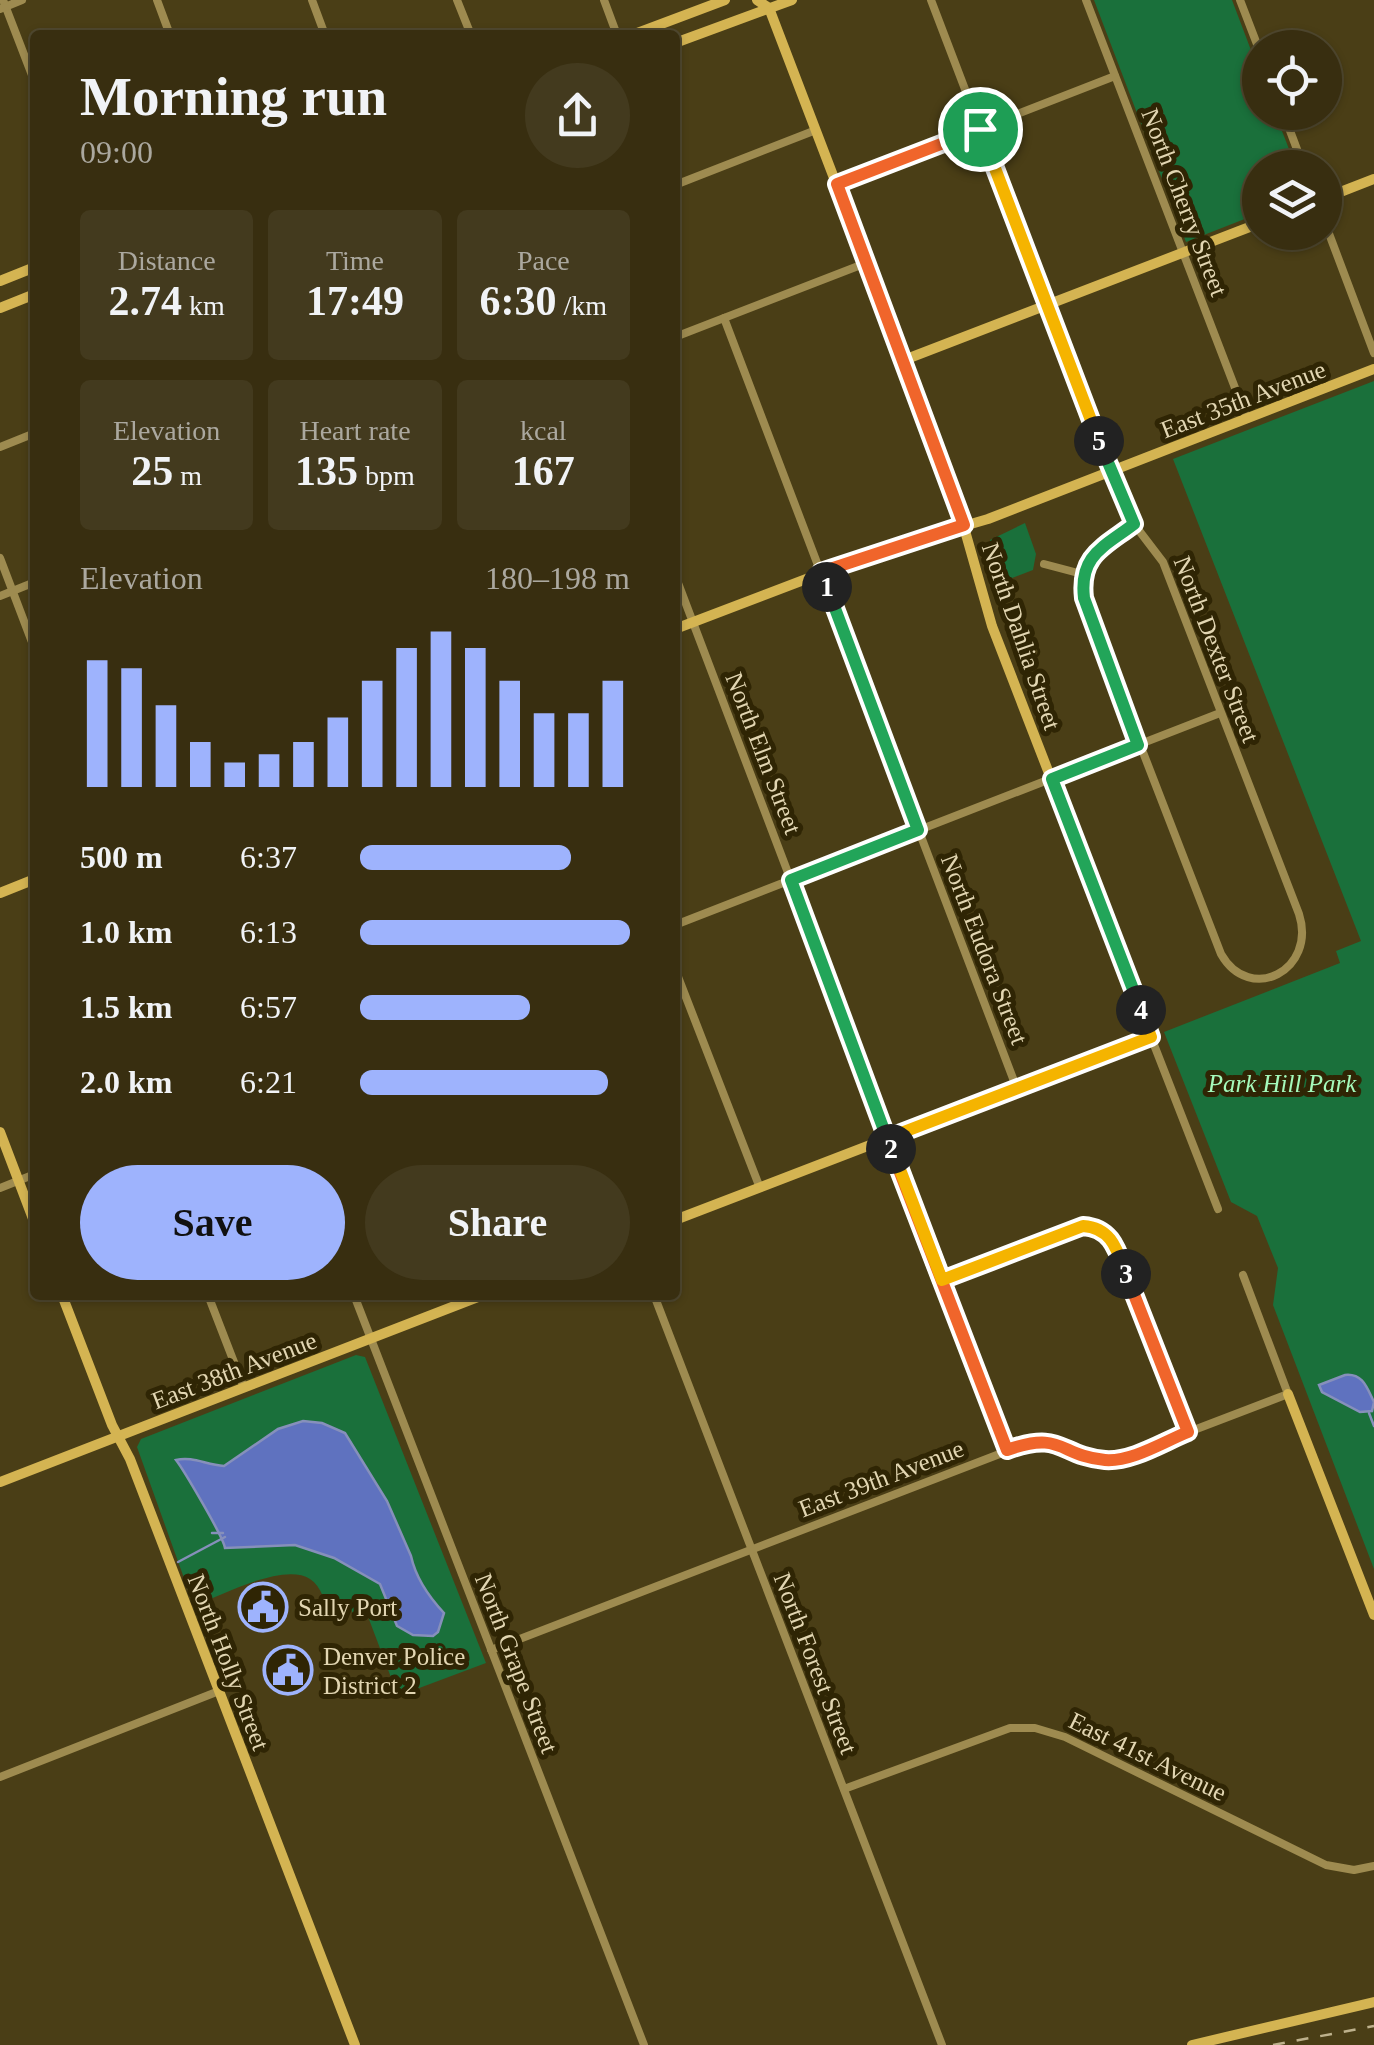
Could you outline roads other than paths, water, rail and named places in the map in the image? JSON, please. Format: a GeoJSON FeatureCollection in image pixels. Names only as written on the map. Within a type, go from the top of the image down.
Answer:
{"type":"FeatureCollection","features":[{"type":"Feature","properties":{"kind":"street"},"geometry":{"type":"LineString","coordinates":[[22,0],[3,5],[30,72]]}},
{"type":"Feature","properties":{"kind":"street"},"geometry":{"type":"LineString","coordinates":[[157,0],[168,30]]}},
{"type":"Feature","properties":{"kind":"street"},"geometry":{"type":"LineString","coordinates":[[312,0],[323,30]]}},
{"type":"Feature","properties":{"kind":"street"},"geometry":{"type":"LineString","coordinates":[[457,0],[469,30]]}},
{"type":"Feature","properties":{"kind":"street"},"geometry":{"type":"LineString","coordinates":[[604,0],[616,30]]}},
{"type":"Feature","properties":{"kind":"street"},"geometry":{"type":"LineString","coordinates":[[645,30],[725,0]]}},
{"type":"Feature","properties":{"kind":"street"},"geometry":{"type":"LineString","coordinates":[[757,0],[769,8]]}},
{"type":"Feature","properties":{"kind":"street"},"geometry":{"type":"LineString","coordinates":[[680,42],[792,0]]}},
{"type":"Feature","properties":{"kind":"street","name":"North Dexter Street"},"geometry":{"type":"LineString","coordinates":[[931,0],[1111,472],[1134,524],[1164,562],[1304,930],[1298,956],[1286,970],[1263,978],[1247,977],[1226,962],[1138,745]]}},
{"type":"Feature","properties":{"kind":"street","name":"North Cherry Street"},"geometry":{"type":"LineString","coordinates":[[1086,0],[1247,419]]}},
{"type":"Feature","properties":{"kind":"street"},"geometry":{"type":"LineString","coordinates":[[1240,0],[1252,30]]}},
{"type":"Feature","properties":{"kind":"street","name":"North Dahlia Street"},"geometry":{"type":"LineString","coordinates":[[769,8],[964,525],[988,614],[1218,1209]]}},
{"type":"Feature","properties":{"kind":"street"},"geometry":{"type":"LineString","coordinates":[[837,184],[1115,76]]}},
{"type":"Feature","properties":{"kind":"street"},"geometry":{"type":"LineString","coordinates":[[680,184],[814,126]]}},
{"type":"Feature","properties":{"kind":"street"},"geometry":{"type":"LineString","coordinates":[[1342,191],[1374,179]]}},
{"type":"Feature","properties":{"kind":"street"},"geometry":{"type":"LineString","coordinates":[[904,360],[1242,230]]}},
{"type":"Feature","properties":{"kind":"street"},"geometry":{"type":"LineString","coordinates":[[1335,250],[1374,352]]}},
{"type":"Feature","properties":{"kind":"street"},"geometry":{"type":"LineString","coordinates":[[680,335],[866,263]]}},
{"type":"Feature","properties":{"kind":"street"},"geometry":{"type":"LineString","coordinates":[[0,281],[30,269]]}},
{"type":"Feature","properties":{"kind":"street"},"geometry":{"type":"LineString","coordinates":[[0,308],[30,296]]}},
{"type":"Feature","properties":{"kind":"street","name":"North Eudora Street"},"geometry":{"type":"LineString","coordinates":[[724,318],[1016,1089]]}},
{"type":"Feature","properties":{"kind":"street","name":"East 35th Avenue"},"geometry":{"type":"LineString","coordinates":[[680,627],[821,572],[988,519],[1374,370]]}},
{"type":"Feature","properties":{"kind":"street"},"geometry":{"type":"LineString","coordinates":[[0,447],[30,435]]}},
{"type":"Feature","properties":{"kind":"street"},"geometry":{"type":"LineString","coordinates":[[1134,524],[1093,556],[1082,574],[1084,598],[1138,745]]}},
{"type":"Feature","properties":{"kind":"street"},"geometry":{"type":"LineString","coordinates":[[0,558],[30,637]]}},
{"type":"Feature","properties":{"kind":"street"},"geometry":{"type":"LineString","coordinates":[[1044,564],[1082,574]]}},
{"type":"Feature","properties":{"kind":"street"},"geometry":{"type":"LineString","coordinates":[[0,596],[30,584]]}},
{"type":"Feature","properties":{"kind":"street","name":"North Elm Street"},"geometry":{"type":"LineString","coordinates":[[680,587],[1007,1450]]}},
{"type":"Feature","properties":{"kind":"street"},"geometry":{"type":"LineString","coordinates":[[680,923],[1220,714]]}},
{"type":"Feature","properties":{"kind":"street"},"geometry":{"type":"LineString","coordinates":[[0,893],[30,881]]}},
{"type":"Feature","properties":{"kind":"street"},"geometry":{"type":"LineString","coordinates":[[680,982],[760,1188]]}},
{"type":"Feature","properties":{"kind":"street"},"geometry":{"type":"LineString","coordinates":[[680,1218],[1151,1037]]}},
{"type":"Feature","properties":{"kind":"street"},"geometry":{"type":"LineString","coordinates":[[0,1132],[30,1211]]}},
{"type":"Feature","properties":{"kind":"street"},"geometry":{"type":"LineString","coordinates":[[0,1188],[30,1176]]}},
{"type":"Feature","properties":{"kind":"street"},"geometry":{"type":"LineString","coordinates":[[942,1280],[1070,1229],[1090,1226],[1104,1231],[1115,1246],[1188,1432]]}},
{"type":"Feature","properties":{"kind":"street"},"geometry":{"type":"LineString","coordinates":[[1243,1275],[1374,1616]]}},
{"type":"Feature","properties":{"kind":"street","name":"North Holly Street"},"geometry":{"type":"LineString","coordinates":[[64,1300],[354,2045]]}},
{"type":"Feature","properties":{"kind":"street"},"geometry":{"type":"LineString","coordinates":[[210,1300],[244,1388]]}},
{"type":"Feature","properties":{"kind":"street","name":"North Grape Street"},"geometry":{"type":"LineString","coordinates":[[356,1300],[644,2045]]}},
{"type":"Feature","properties":{"kind":"street","name":"East 38th Avenue"},"geometry":{"type":"LineString","coordinates":[[0,1482],[470,1300]]}},
{"type":"Feature","properties":{"kind":"street","name":"North Forest Street"},"geometry":{"type":"LineString","coordinates":[[656,1300],[942,2045]]}},
{"type":"Feature","properties":{"kind":"street","name":"East 39th Avenue"},"geometry":{"type":"LineString","coordinates":[[491,1650],[1007,1450],[1045,1441],[1096,1458],[1118,1460],[1288,1394]]}},
{"type":"Feature","properties":{"kind":"street"},"geometry":{"type":"LineString","coordinates":[[0,1777],[219,1692]]}},
{"type":"Feature","properties":{"kind":"street","name":"East 41st Avenue"},"geometry":{"type":"LineString","coordinates":[[844,1790],[994,1733],[1021,1726],[1035,1728],[1066,1736],[1326,1865],[1354,1870],[1374,1866]]}},
{"type":"Feature","properties":{"kind":"street"},"geometry":{"type":"LineString","coordinates":[[1192,2045],[1374,2002]]}},
{"type":"Feature","properties":{"kind":"water"},"geometry":{"type":"Polygon","coordinates":[[[1345,1375],[1356,1376],[1364,1383],[1374,1402],[1372,1411],[1360,1412],[1322,1392],[1319,1385],[1345,1375]]]}},
{"type":"Feature","properties":{"kind":"water"},"geometry":{"type":"Polygon","coordinates":[[[303,1421],[322,1423],[345,1433],[387,1501],[420,1580],[444,1613],[433,1636],[413,1635],[397,1626],[380,1584],[334,1558],[295,1545],[225,1548],[176,1460],[224,1466],[278,1429],[303,1421]]]}},
{"type":"Feature","properties":{"kind":"waterway"},"geometry":{"type":"LineString","coordinates":[[1369,1413],[1374,1426]]}},
{"type":"Feature","properties":{"kind":"waterway"},"geometry":{"type":"LineString","coordinates":[[212,1533],[223,1533]]}},
{"type":"Feature","properties":{"kind":"waterway"},"geometry":{"type":"LineString","coordinates":[[178,1562],[225,1537]]}},
{"type":"Feature","properties":{"kind":"railway"},"geometry":{"type":"LineString","coordinates":[[1273,2045],[1374,2026]]}},
{"type":"Feature","properties":{"kind":"place","name":"Sally Port"},"geometry":{"type":"Point","coordinates":[263,1607]}},
{"type":"Feature","properties":{"kind":"place","name":"Denver Police District 2"},"geometry":{"type":"Point","coordinates":[288,1670]}},
{"type":"Feature","properties":{"kind":"park label","name":"Park Hill Park"},"geometry":{"type":"Point","coordinates":[1282,1083]}}]}
